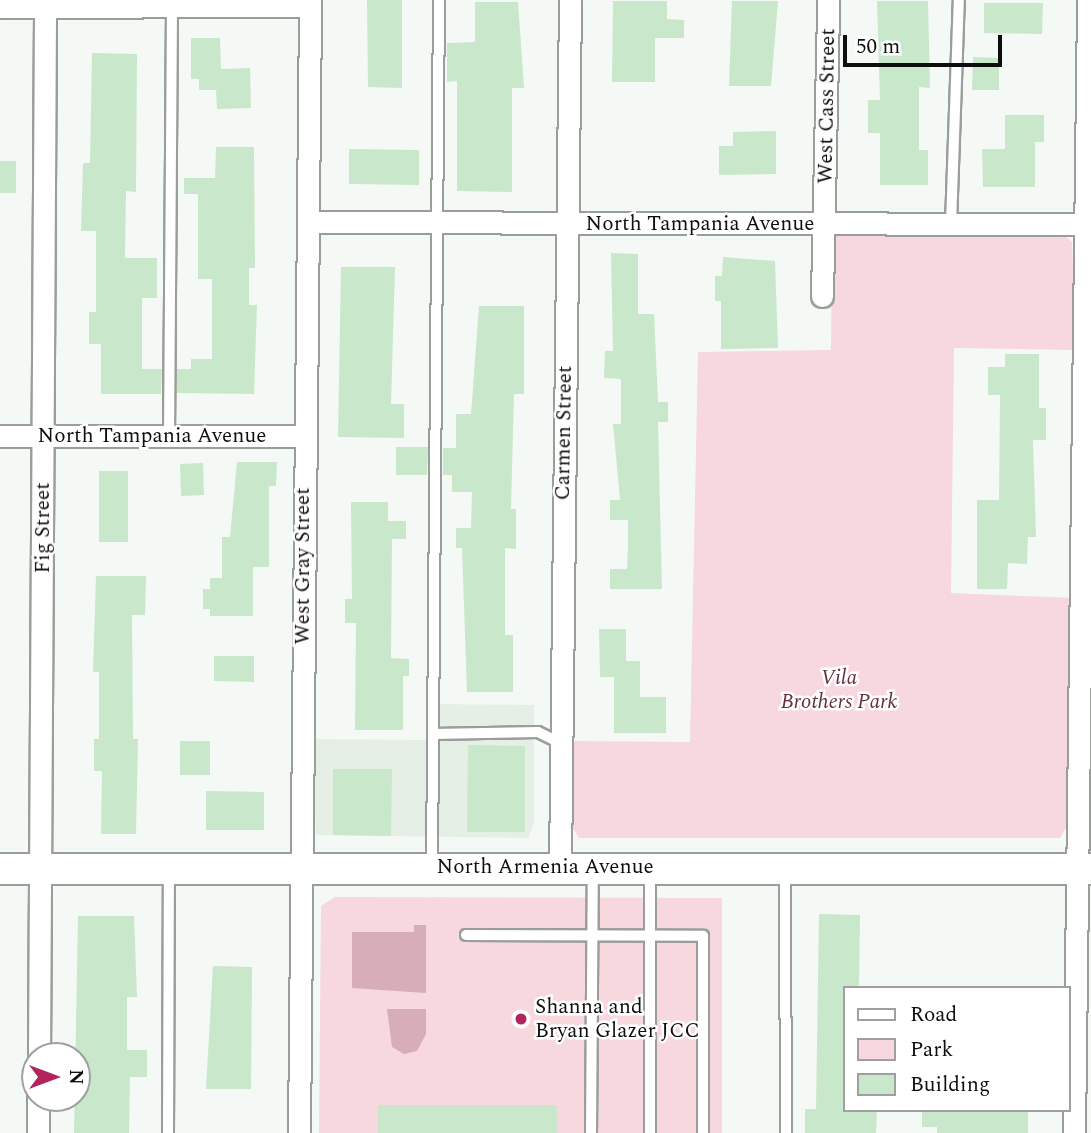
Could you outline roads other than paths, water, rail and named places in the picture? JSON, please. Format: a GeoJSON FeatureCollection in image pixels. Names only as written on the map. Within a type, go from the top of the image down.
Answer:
{"type":"FeatureCollection","features":[{"type":"Feature","properties":{"kind":"main road","name":"North Armenia Avenue"},"geometry":{"type":"LineString","coordinates":[[0,869],[1085,869]]}},
{"type":"Feature","properties":{"kind":"street","name":"Carmen Street"},"geometry":{"type":"LineString","coordinates":[[560,867],[570,0]]}},
{"type":"Feature","properties":{"kind":"street","name":"West Cass Street"},"geometry":{"type":"LineString","coordinates":[[822,296],[828,0]]}},
{"type":"Feature","properties":{"kind":"street"},"geometry":{"type":"LineString","coordinates":[[1074,1133],[1085,869],[1088,0]]}},
{"type":"Feature","properties":{"kind":"street"},"geometry":{"type":"LineString","coordinates":[[0,7],[45,3],[310,3]]}},
{"type":"Feature","properties":{"kind":"street","name":"Fig Street"},"geometry":{"type":"LineString","coordinates":[[39,1042],[45,3]]}},
{"type":"Feature","properties":{"kind":"street","name":"West Gray Street"},"geometry":{"type":"LineString","coordinates":[[304,1131],[301,867],[310,3]]}},
{"type":"Feature","properties":{"kind":"street","name":"North Tampania Avenue"},"geometry":{"type":"LineString","coordinates":[[308,222],[1088,224]]}},
{"type":"Feature","properties":{"kind":"street","name":"North Tampania Avenue"},"geometry":{"type":"LineString","coordinates":[[0,436],[304,436]]}},
{"type":"Feature","properties":{"kind":"street"},"geometry":{"type":"LineString","coordinates":[[38,1112],[38,1133]]}},
{"type":"Feature","properties":{"kind":"lane"},"geometry":{"type":"LineString","coordinates":[[432,867],[439,0]]}},
{"type":"Feature","properties":{"kind":"lane"},"geometry":{"type":"LineString","coordinates":[[951,224],[959,0]]}},
{"type":"Feature","properties":{"kind":"lane"},"geometry":{"type":"LineString","coordinates":[[169,437],[172,3]]}},
{"type":"Feature","properties":{"kind":"lane"},"geometry":{"type":"LineString","coordinates":[[433,734],[538,732],[561,743]]}},
{"type":"Feature","properties":{"kind":"lane"},"geometry":{"type":"LineString","coordinates":[[591,1133],[593,867]]}},
{"type":"Feature","properties":{"kind":"lane"},"geometry":{"type":"LineString","coordinates":[[650,867],[650,1133]]}},
{"type":"Feature","properties":{"kind":"lane"},"geometry":{"type":"LineString","coordinates":[[168,1133],[169,868]]}},
{"type":"Feature","properties":{"kind":"lane"},"geometry":{"type":"LineString","coordinates":[[785,868],[786,1133]]}},
{"type":"Feature","properties":{"kind":"lane"},"geometry":{"type":"LineString","coordinates":[[466,935],[703,936],[703,1133]]}},
{"type":"Feature","properties":{"kind":"place","name":"Shanna and Bryan Glazer JCC"},"geometry":{"type":"Point","coordinates":[521,1019]}},
{"type":"Feature","properties":{"kind":"park label","name":"Vila Brothers Park"},"geometry":{"type":"Point","coordinates":[839,690]}}]}
